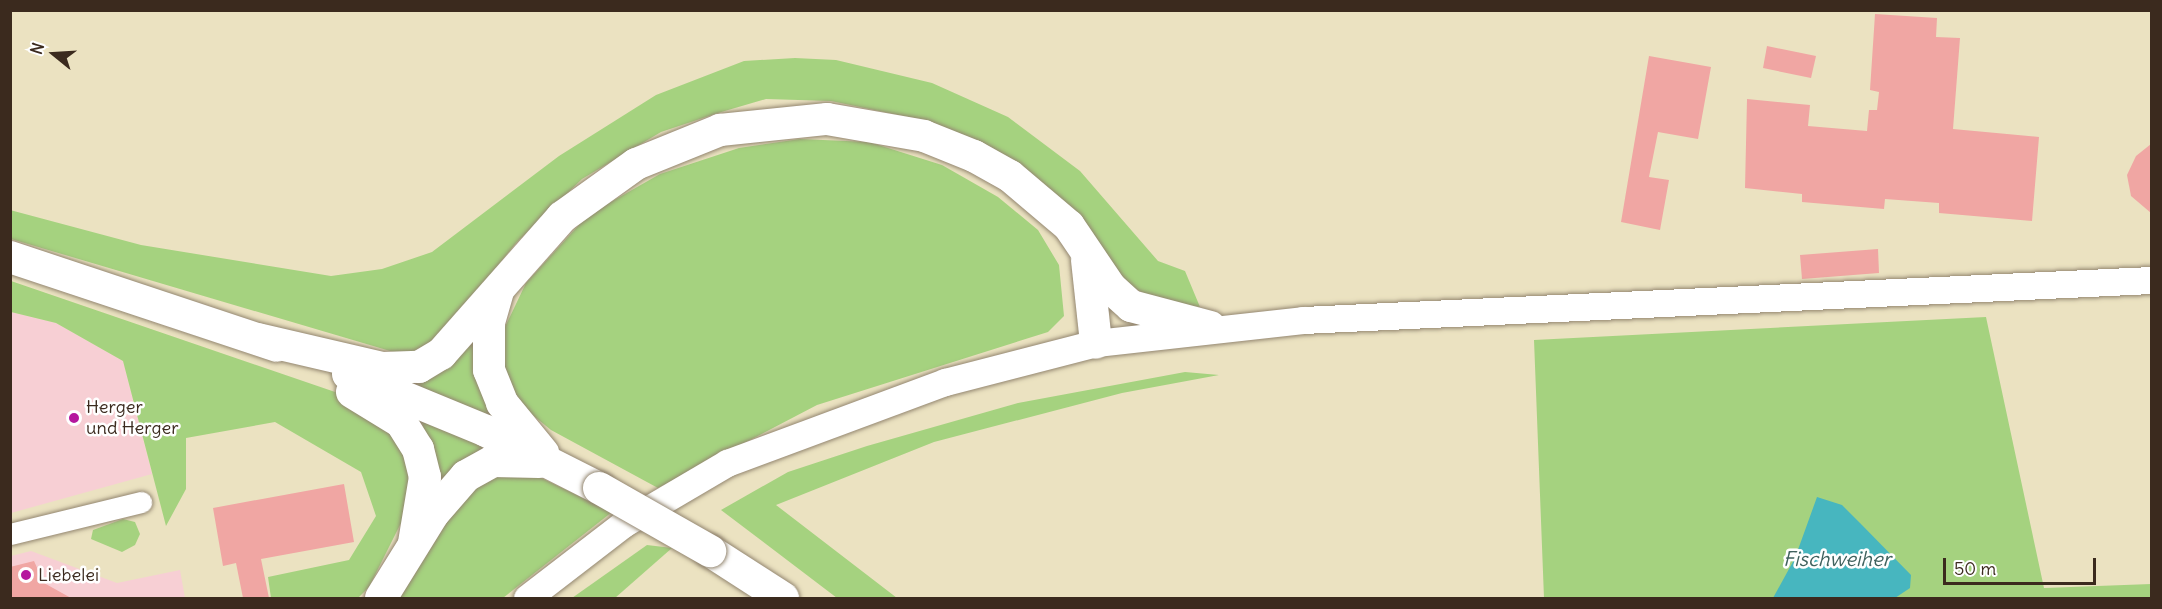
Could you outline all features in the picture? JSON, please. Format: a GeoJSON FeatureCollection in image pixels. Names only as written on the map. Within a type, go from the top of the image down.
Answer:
{"type":"FeatureCollection","features":[{"type":"Feature","properties":{"kind":"highway"},"geometry":{"type":"LineString","coordinates":[[258,339],[383,368],[419,367],[441,354],[562,217],[636,164],[720,130],[769,121],[827,118],[879,124],[974,156],[1045,203],[1069,226],[1086,253],[1131,306],[1210,327]]}},
{"type":"Feature","properties":{"kind":"highway"},"geometry":{"type":"LineString","coordinates":[[1086,253],[1096,343]]}},
{"type":"Feature","properties":{"kind":"highway"},"geometry":{"type":"LineString","coordinates":[[10,257],[258,339],[430,407],[599,488],[710,551],[783,598]]}},
{"type":"Feature","properties":{"kind":"highway"},"geometry":{"type":"LineString","coordinates":[[499,286],[489,322],[489,369],[502,403],[551,463]]}},
{"type":"Feature","properties":{"kind":"highway"},"geometry":{"type":"LineString","coordinates":[[258,339],[382,410],[411,434],[425,477],[414,543]]}},
{"type":"Feature","properties":{"kind":"highway"},"geometry":{"type":"LineString","coordinates":[[381,598],[414,543],[452,491],[474,472],[510,459],[551,463]]}},
{"type":"Feature","properties":{"kind":"main road"},"geometry":{"type":"LineString","coordinates":[[527,598],[622,524],[727,463],[945,382],[1096,343],[1210,327],[2151,280]]}},
{"type":"Feature","properties":{"kind":"street"},"geometry":{"type":"LineString","coordinates":[[10,534],[141,502]]}},
{"type":"Feature","properties":{"kind":"shaded area","name":"Herger und Herger"},"geometry":{"type":"Polygon","coordinates":[[[11,312],[56,323],[123,361],[152,474],[11,513],[11,312]]]}},
{"type":"Feature","properties":{"kind":"shaded area"},"geometry":{"type":"Polygon","coordinates":[[[31,551],[117,583],[180,570],[185,598],[11,598],[11,556],[31,551]]]}},
{"type":"Feature","properties":{"kind":"green space"},"geometry":{"type":"Polygon","coordinates":[[[795,58],[836,60],[932,83],[1008,117],[1080,171],[1158,261],[1185,271],[1200,307],[1159,302],[1122,281],[988,148],[932,122],[831,101],[766,99],[718,113],[661,132],[582,179],[516,243],[440,337],[407,356],[11,239],[10,210],[141,245],[331,276],[382,269],[432,252],[559,156],[656,95],[744,61],[795,58]]]}},
{"type":"Feature","properties":{"kind":"green space"},"geometry":{"type":"Polygon","coordinates":[[[800,139],[869,142],[942,165],[998,197],[1038,230],[1059,265],[1064,316],[1048,332],[817,405],[658,488],[551,430],[513,399],[502,359],[505,327],[526,283],[588,215],[660,174],[739,148],[800,139]]]}},
{"type":"Feature","properties":{"kind":"green space"},"geometry":{"type":"Polygon","coordinates":[[[11,281],[338,393],[380,414],[415,471],[407,511],[369,587],[358,598],[271,598],[268,577],[349,560],[376,516],[361,472],[275,422],[186,438],[186,489],[166,526],[123,361],[56,323],[11,312],[11,281]]]}},
{"type":"Feature","properties":{"kind":"green space"},"geometry":{"type":"Polygon","coordinates":[[[1986,317],[2044,588],[2151,584],[2151,598],[1544,598],[1534,340],[1986,317]]]}},
{"type":"Feature","properties":{"kind":"green space"},"geometry":{"type":"Polygon","coordinates":[[[482,328],[512,429],[417,385],[450,362],[482,328]]]}},
{"type":"Feature","properties":{"kind":"green space"},"geometry":{"type":"Polygon","coordinates":[[[1185,372],[1219,375],[1122,393],[934,442],[776,505],[897,598],[837,598],[721,510],[788,472],[867,446],[1018,403],[1185,372]]]}},
{"type":"Feature","properties":{"kind":"green space"},"geometry":{"type":"Polygon","coordinates":[[[422,420],[493,450],[435,495],[422,420]]]}},
{"type":"Feature","properties":{"kind":"green space"},"geometry":{"type":"Polygon","coordinates":[[[535,475],[612,512],[503,598],[400,598],[465,493],[483,476],[535,475]]]}},
{"type":"Feature","properties":{"kind":"green space"},"geometry":{"type":"Polygon","coordinates":[[[123,519],[135,522],[140,534],[135,545],[122,552],[91,539],[93,530],[123,519]]]}},
{"type":"Feature","properties":{"kind":"green space"},"geometry":{"type":"Polygon","coordinates":[[[647,545],[672,548],[615,598],[572,598],[647,545]]]}},
{"type":"Feature","properties":{"kind":"water","name":"Fischweiher"},"geometry":{"type":"Polygon","coordinates":[[[1817,497],[1842,505],[1911,575],[1910,588],[1895,598],[1773,598],[1795,558],[1817,497]]]}},
{"type":"Feature","properties":{"kind":"building"},"geometry":{"type":"Polygon","coordinates":[[[1875,14],[1937,18],[1936,37],[1960,38],[1953,129],[2039,137],[2032,221],[1939,213],[1939,203],[1885,199],[1884,209],[1802,202],[1802,194],[1745,188],[1747,99],[1810,105],[1808,126],[1867,131],[1869,110],[1877,110],[1879,92],[1870,90],[1875,14]]]}},
{"type":"Feature","properties":{"kind":"building"},"geometry":{"type":"Polygon","coordinates":[[[1767,46],[1816,56],[1811,78],[1763,68],[1767,46]]]}},
{"type":"Feature","properties":{"kind":"building"},"geometry":{"type":"Polygon","coordinates":[[[1649,56],[1711,67],[1698,139],[1658,132],[1649,177],[1669,180],[1660,230],[1621,222],[1649,56]]]}},
{"type":"Feature","properties":{"kind":"building"},"geometry":{"type":"Polygon","coordinates":[[[2151,144],[2151,213],[2131,196],[2127,175],[2136,156],[2151,144]]]}},
{"type":"Feature","properties":{"kind":"building"},"geometry":{"type":"Polygon","coordinates":[[[1878,249],[1879,273],[1802,279],[1800,255],[1878,249]]]}},
{"type":"Feature","properties":{"kind":"building"},"geometry":{"type":"Polygon","coordinates":[[[344,484],[354,542],[261,559],[269,598],[243,598],[236,563],[223,566],[213,508],[344,484]]]}},
{"type":"Feature","properties":{"kind":"building","name":"Liebelei"},"geometry":{"type":"Polygon","coordinates":[[[34,561],[44,583],[71,598],[10,598],[10,567],[34,561]]]}},
{"type":"Feature","properties":{"kind":"place","name":"Herger und Herger"},"geometry":{"type":"Point","coordinates":[74,418]}},
{"type":"Feature","properties":{"kind":"place","name":"Liebelei"},"geometry":{"type":"Point","coordinates":[26,575]}}]}
